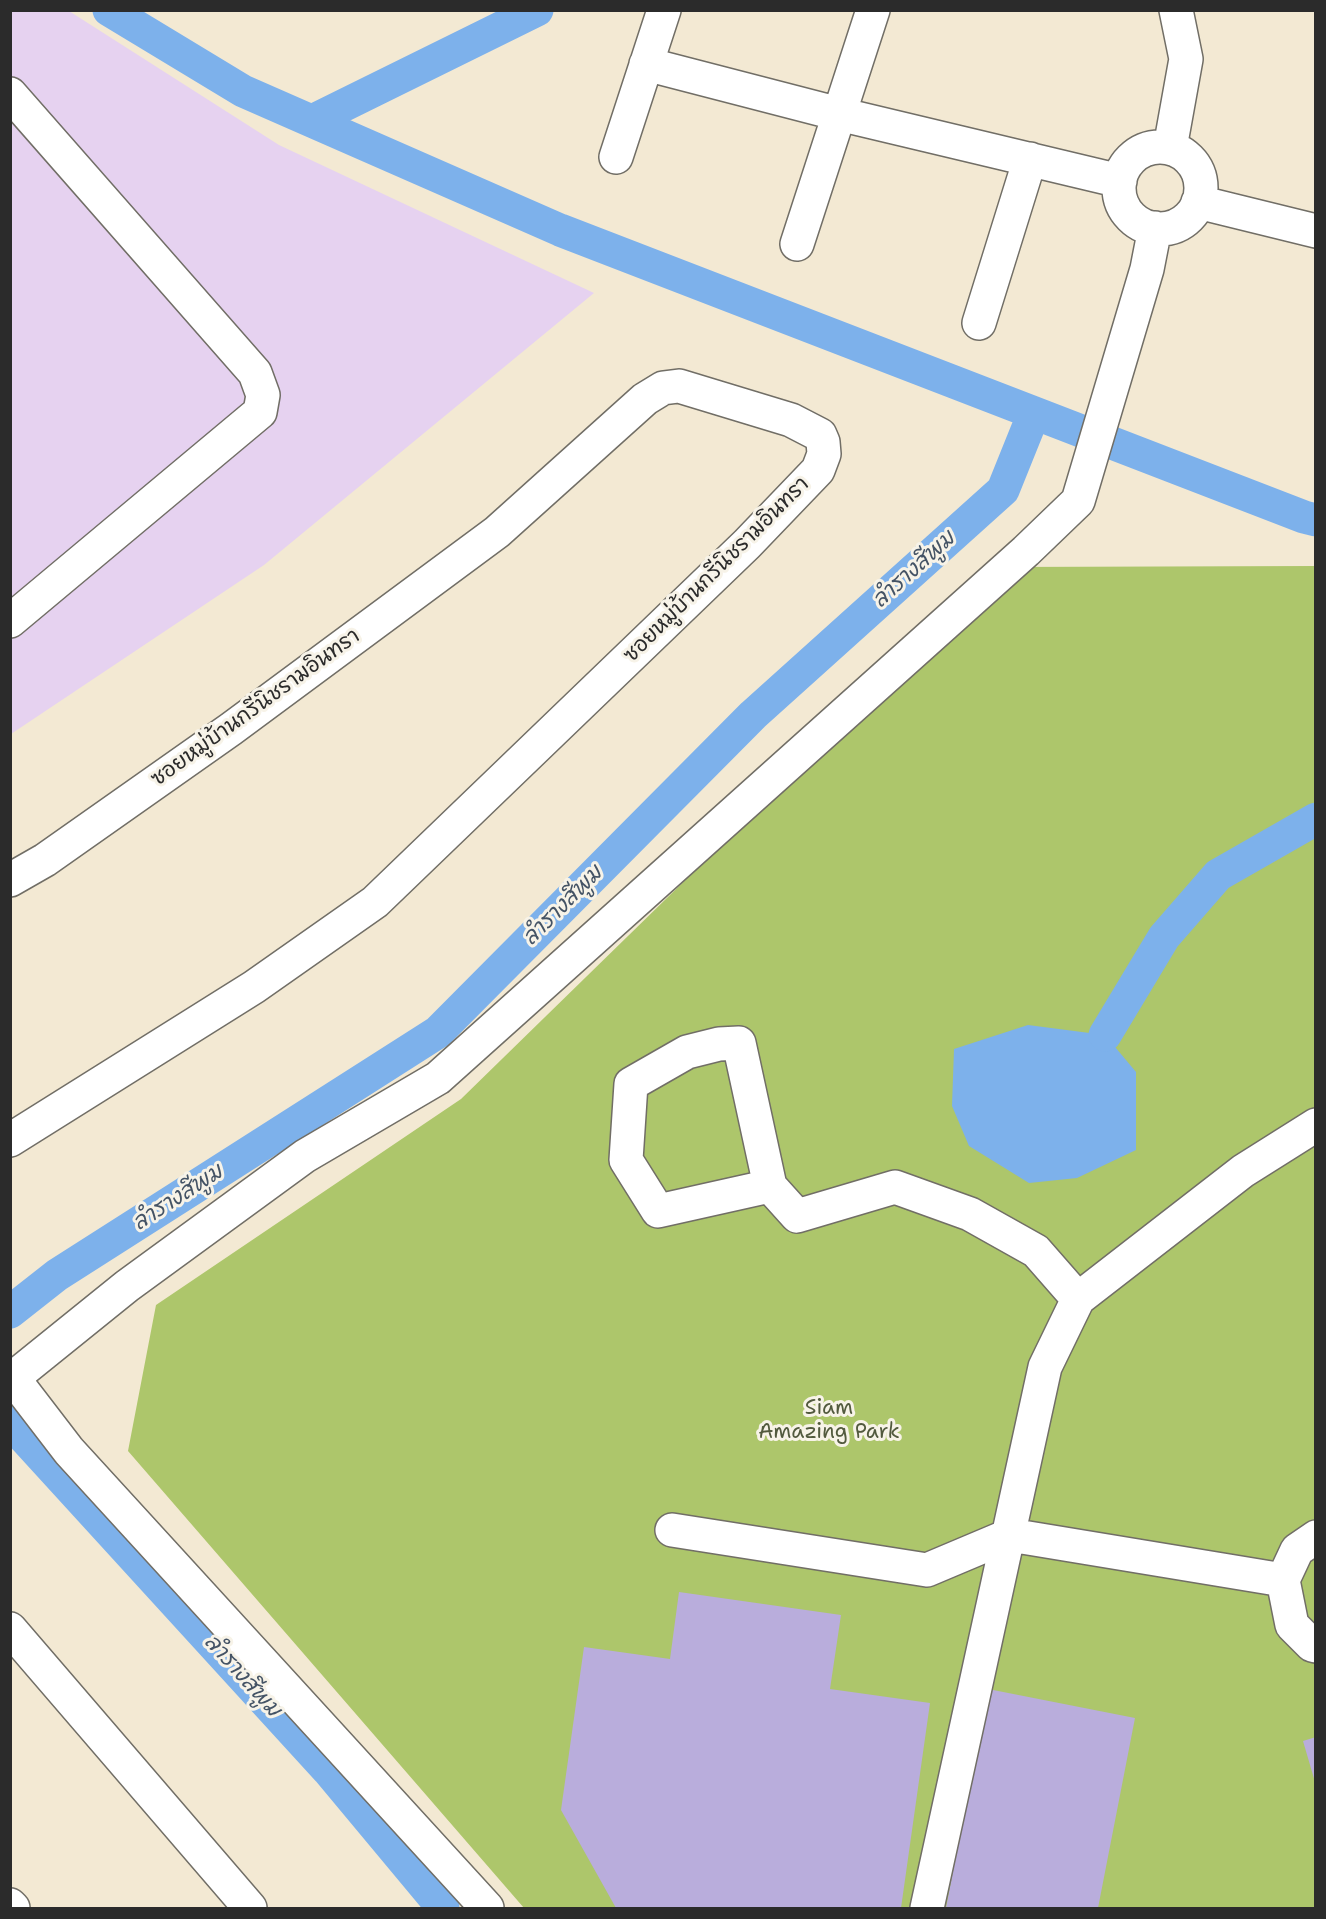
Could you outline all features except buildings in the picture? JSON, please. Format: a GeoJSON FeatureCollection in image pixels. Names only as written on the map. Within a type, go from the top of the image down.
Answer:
{"type":"FeatureCollection","features":[{"type":"Feature","properties":{"kind":"street"},"geometry":{"type":"LineString","coordinates":[[616,157],[664,10]]}},
{"type":"Feature","properties":{"kind":"street"},"geometry":{"type":"LineString","coordinates":[[797,244],[873,10]]}},
{"type":"Feature","properties":{"kind":"street"},"geometry":{"type":"LineString","coordinates":[[1170,148],[1186,59],[1176,10]]}},
{"type":"Feature","properties":{"kind":"street"},"geometry":{"type":"LineString","coordinates":[[646,64],[839,114],[1119,181]]}},
{"type":"Feature","properties":{"kind":"street"},"geometry":{"type":"LineString","coordinates":[[10,94],[255,373],[263,394],[260,412],[10,621]]}},
{"type":"Feature","properties":{"kind":"street"},"geometry":{"type":"LineString","coordinates":[[1156,147],[1170,148],[1182,153],[1192,163],[1201,189],[1198,202],[1191,214],[1181,223],[1168,228],[1155,228],[1142,225],[1131,217],[1119,194],[1119,181],[1132,158],[1143,150],[1156,147]]}},
{"type":"Feature","properties":{"kind":"street"},"geometry":{"type":"LineString","coordinates":[[979,323],[1030,159]]}},
{"type":"Feature","properties":{"kind":"street"},"geometry":{"type":"LineString","coordinates":[[1198,202],[1316,231]]}},
{"type":"Feature","properties":{"kind":"street"},"geometry":{"type":"LineString","coordinates":[[487,1908],[69,1451],[13,1378],[127,1286],[305,1156],[438,1078],[1026,551],[1078,501],[1147,269],[1155,228]]}},
{"type":"Feature","properties":{"kind":"street","name":"ซอยหมู่บ้านกรีนิชรามอินทรา"},"geometry":{"type":"LineString","coordinates":[[10,880],[45,860],[231,729],[496,532],[645,399],[663,388],[680,386],[792,420],[820,435],[824,454],[818,470],[747,544],[375,902],[254,987],[10,1140]]}},
{"type":"Feature","properties":{"kind":"street"},"geometry":{"type":"LineString","coordinates":[[770,1186],[658,1211],[626,1160],[631,1084],[687,1052],[719,1044],[739,1043],[770,1186],[797,1216],[895,1187],[970,1214],[1036,1251],[1078,1299]]}},
{"type":"Feature","properties":{"kind":"street"},"geometry":{"type":"LineString","coordinates":[[927,1908],[1045,1366],[1078,1299],[1244,1171],[1316,1125]]}},
{"type":"Feature","properties":{"kind":"street"},"geometry":{"type":"LineString","coordinates":[[672,1530],[927,1569],[1010,1535],[1283,1580]]}},
{"type":"Feature","properties":{"kind":"street"},"geometry":{"type":"LineString","coordinates":[[1316,1537],[1297,1550],[1283,1580],[1292,1625],[1312,1645],[1316,1646]]}},
{"type":"Feature","properties":{"kind":"street"},"geometry":{"type":"LineString","coordinates":[[10,1629],[250,1908]]}},
{"type":"Feature","properties":{"kind":"shaded area"},"geometry":{"type":"Polygon","coordinates":[[[11,11],[69,11],[279,145],[594,293],[264,565],[11,734],[11,11]]]}},
{"type":"Feature","properties":{"kind":"green space","name":"Siam Amazing Park"},"geometry":{"type":"Polygon","coordinates":[[[1315,566],[1315,1908],[524,1908],[128,1451],[156,1305],[461,1099],[1006,567],[1315,566]]]}},
{"type":"Feature","properties":{"kind":"water"},"geometry":{"type":"Polygon","coordinates":[[[1028,1025],[1105,1035],[1136,1072],[1136,1150],[1077,1178],[1029,1183],[969,1146],[952,1106],[954,1049],[1028,1025]]]}},
{"type":"Feature","properties":{"kind":"waterway"},"geometry":{"type":"LineString","coordinates":[[109,10],[243,91],[560,230],[1316,520]]}},
{"type":"Feature","properties":{"kind":"waterway"},"geometry":{"type":"LineString","coordinates":[[312,121],[537,10]]}},
{"type":"Feature","properties":{"kind":"waterway","name":"ลำรางสีพูม"},"geometry":{"type":"LineString","coordinates":[[10,1312],[57,1275],[438,1032],[753,715],[1003,490],[1034,413]]}},
{"type":"Feature","properties":{"kind":"waterway"},"geometry":{"type":"LineString","coordinates":[[1105,1035],[1164,937],[1218,875],[1316,819]]}},
{"type":"Feature","properties":{"kind":"waterway","name":"ลำรางสีพูม"},"geometry":{"type":"LineString","coordinates":[[10,1422],[328,1770],[443,1908]]}}]}
